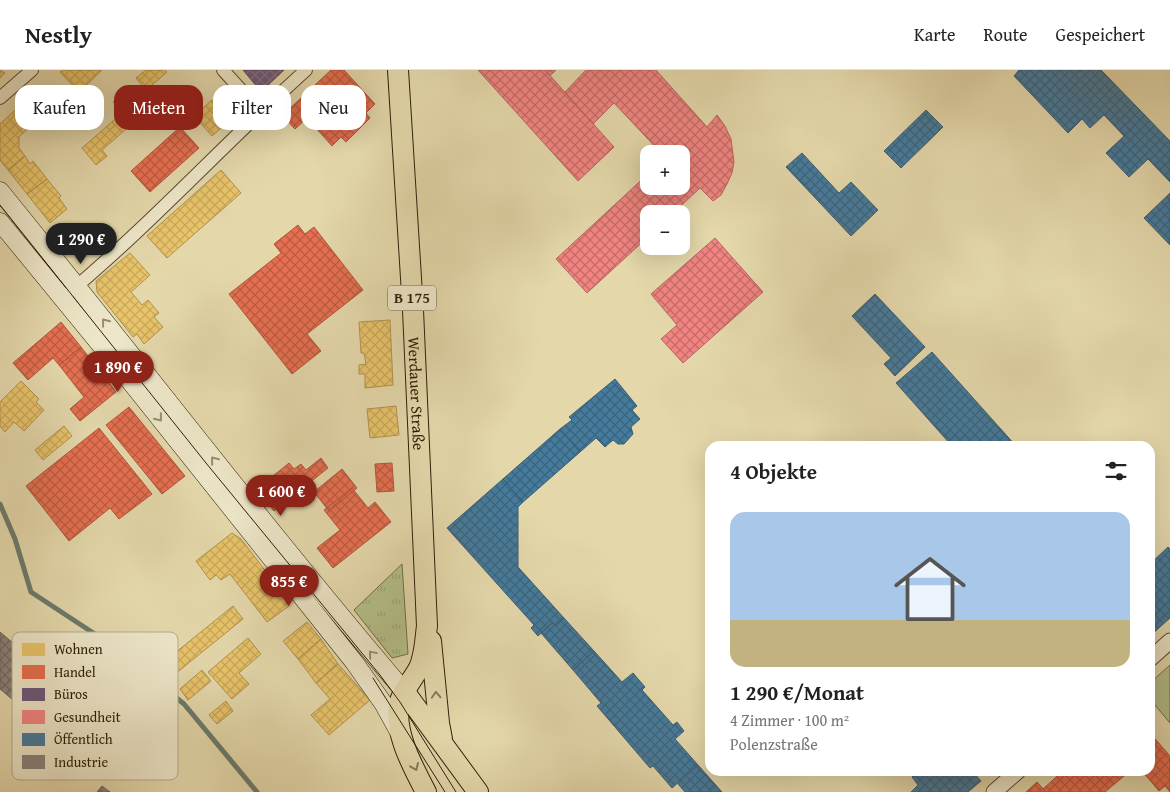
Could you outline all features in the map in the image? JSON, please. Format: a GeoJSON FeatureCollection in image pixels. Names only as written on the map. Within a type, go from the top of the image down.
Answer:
{"type":"FeatureCollection","features":[{"type":"Feature","properties":{"kind":"main road","name":"Werdauer Straße"},"geometry":{"type":"LineString","coordinates":[[398,70],[412,301],[427,626],[421,662],[404,691],[398,715],[399,732],[426,792]]}},
{"type":"Feature","properties":{"kind":"main road"},"geometry":{"type":"LineString","coordinates":[[0,191],[331,606],[404,691]]}},
{"type":"Feature","properties":{"kind":"main road"},"geometry":{"type":"LineString","coordinates":[[0,222],[354,662],[383,703],[399,732]]}},
{"type":"Feature","properties":{"kind":"main road","name":"Werdauer Straße"},"geometry":{"type":"LineString","coordinates":[[427,626],[433,648],[437,703],[443,743]]}},
{"type":"Feature","properties":{"kind":"main road","name":"Werdauer Straße"},"geometry":{"type":"LineString","coordinates":[[404,691],[478,792]]}},
{"type":"Feature","properties":{"kind":"street"},"geometry":{"type":"LineString","coordinates":[[0,98],[32,70]]}},
{"type":"Feature","properties":{"kind":"street"},"geometry":{"type":"LineString","coordinates":[[223,70],[237,85]]}},
{"type":"Feature","properties":{"kind":"street"},"geometry":{"type":"LineString","coordinates":[[289,85],[306,70]]}},
{"type":"Feature","properties":{"kind":"street"},"geometry":{"type":"LineString","coordinates":[[62,298],[113,253],[240,130]]}},
{"type":"Feature","properties":{"kind":"street"},"geometry":{"type":"LineString","coordinates":[[1155,654],[1170,641]]}},
{"type":"Feature","properties":{"kind":"street"},"geometry":{"type":"LineString","coordinates":[[994,792],[1012,776]]}},
{"type":"Feature","properties":{"kind":"green space"},"geometry":{"type":"Polygon","coordinates":[[[402,564],[408,654],[392,658],[354,610],[402,564]]]}},
{"type":"Feature","properties":{"kind":"green space"},"geometry":{"type":"Polygon","coordinates":[[[1170,665],[1170,723],[1155,705],[1155,678],[1170,665]]]}},
{"type":"Feature","properties":{"kind":"building: Wohnen"},"geometry":{"type":"Polygon","coordinates":[[[0,70],[5,73],[0,78],[0,70]]]}},
{"type":"Feature","properties":{"kind":"building: Wohnen"},"geometry":{"type":"Polygon","coordinates":[[[63,70],[101,70],[86,85],[72,85],[60,72],[63,70]]]}},
{"type":"Feature","properties":{"kind":"building: Wohnen"},"geometry":{"type":"Polygon","coordinates":[[[146,70],[165,70],[167,72],[152,85],[142,85],[136,78],[146,70]]]}},
{"type":"Feature","properties":{"kind":"building: Wohnen"},"geometry":{"type":"Polygon","coordinates":[[[213,101],[213,130],[219,130],[212,136],[203,126],[203,108],[213,101]]]}},
{"type":"Feature","properties":{"kind":"building: Wohnen"},"geometry":{"type":"Polygon","coordinates":[[[15,110],[15,130],[26,130],[19,137],[19,148],[25,156],[8,170],[0,160],[0,124],[15,110]]]}},
{"type":"Feature","properties":{"kind":"building: Wohnen"},"geometry":{"type":"Polygon","coordinates":[[[114,120],[114,130],[125,130],[102,150],[107,156],[96,165],[82,148],[114,120]]]}},
{"type":"Feature","properties":{"kind":"building: Wohnen"},"geometry":{"type":"Polygon","coordinates":[[[25,156],[30,164],[33,161],[47,179],[27,194],[8,170],[25,156]]]}},
{"type":"Feature","properties":{"kind":"building: Wohnen"},"geometry":{"type":"Polygon","coordinates":[[[221,170],[241,193],[167,258],[147,236],[221,170]]]}},
{"type":"Feature","properties":{"kind":"building: Wohnen"},"geometry":{"type":"Polygon","coordinates":[[[47,179],[61,196],[59,198],[67,209],[50,223],[27,194],[47,179]]]}},
{"type":"Feature","properties":{"kind":"building: Wohnen"},"geometry":{"type":"Polygon","coordinates":[[[130,253],[150,275],[131,292],[142,305],[148,300],[159,313],[154,317],[163,327],[144,344],[137,334],[133,337],[97,292],[96,281],[130,253]]]}},
{"type":"Feature","properties":{"kind":"building: Wohnen"},"geometry":{"type":"Polygon","coordinates":[[[390,320],[393,385],[365,388],[365,374],[359,374],[359,365],[366,364],[364,353],[361,353],[359,322],[390,320]]]}},
{"type":"Feature","properties":{"kind":"building: Wohnen"},"geometry":{"type":"Polygon","coordinates":[[[21,381],[39,399],[36,402],[44,410],[24,431],[14,422],[5,432],[0,426],[0,402],[21,381]]]}},
{"type":"Feature","properties":{"kind":"building: Wohnen"},"geometry":{"type":"Polygon","coordinates":[[[396,406],[399,435],[370,438],[367,409],[396,406]]]}},
{"type":"Feature","properties":{"kind":"building: Wohnen"},"geometry":{"type":"Polygon","coordinates":[[[64,426],[72,436],[43,460],[35,450],[64,426]]]}},
{"type":"Feature","properties":{"kind":"building: Wohnen"},"geometry":{"type":"Polygon","coordinates":[[[232,533],[241,539],[289,602],[289,606],[267,622],[230,574],[221,580],[216,575],[210,580],[196,561],[232,533]]]}},
{"type":"Feature","properties":{"kind":"building: Wohnen"},"geometry":{"type":"Polygon","coordinates":[[[233,606],[243,619],[178,672],[178,650],[233,606]]]}},
{"type":"Feature","properties":{"kind":"building: Wohnen"},"geometry":{"type":"Polygon","coordinates":[[[307,622],[321,639],[298,659],[283,641],[307,622]]]}},
{"type":"Feature","properties":{"kind":"building: Wohnen"},"geometry":{"type":"Polygon","coordinates":[[[248,638],[261,654],[239,673],[249,684],[232,699],[208,672],[248,638]]]}},
{"type":"Feature","properties":{"kind":"building: Wohnen"},"geometry":{"type":"Polygon","coordinates":[[[321,639],[338,664],[316,683],[298,659],[321,639]]]}},
{"type":"Feature","properties":{"kind":"building: Wohnen"},"geometry":{"type":"Polygon","coordinates":[[[338,664],[370,700],[329,735],[311,715],[330,699],[316,683],[338,664]]]}},
{"type":"Feature","properties":{"kind":"building: Wohnen"},"geometry":{"type":"Polygon","coordinates":[[[202,670],[211,681],[188,700],[180,689],[202,670]]]}},
{"type":"Feature","properties":{"kind":"building: Wohnen"},"geometry":{"type":"Polygon","coordinates":[[[226,701],[233,711],[217,724],[209,715],[226,701]]]}},
{"type":"Feature","properties":{"kind":"building: Handel"},"geometry":{"type":"Polygon","coordinates":[[[331,70],[344,70],[358,85],[315,85],[331,70]]]}},
{"type":"Feature","properties":{"kind":"building: Handel"},"geometry":{"type":"Polygon","coordinates":[[[366,94],[375,104],[366,113],[366,94]]]}},
{"type":"Feature","properties":{"kind":"building: Handel"},"geometry":{"type":"Polygon","coordinates":[[[301,98],[301,124],[295,129],[291,125],[291,107],[301,98]]]}},
{"type":"Feature","properties":{"kind":"building: Handel"},"geometry":{"type":"Polygon","coordinates":[[[366,113],[370,118],[366,122],[366,113]]]}},
{"type":"Feature","properties":{"kind":"building: Handel"},"geometry":{"type":"Polygon","coordinates":[[[177,130],[183,130],[199,148],[150,192],[131,171],[177,130]]]}},
{"type":"Feature","properties":{"kind":"building: Handel"},"geometry":{"type":"Polygon","coordinates":[[[318,130],[358,130],[346,142],[341,137],[332,146],[318,130]]]}},
{"type":"Feature","properties":{"kind":"building: Handel"},"geometry":{"type":"Polygon","coordinates":[[[298,225],[305,234],[314,227],[363,290],[307,334],[321,351],[292,374],[229,294],[281,253],[274,244],[298,225]]]}},
{"type":"Feature","properties":{"kind":"building: Handel"},"geometry":{"type":"Polygon","coordinates":[[[61,322],[81,347],[59,365],[53,358],[28,380],[13,363],[61,322]]]}},
{"type":"Feature","properties":{"kind":"building: Handel"},"geometry":{"type":"Polygon","coordinates":[[[81,347],[116,392],[80,421],[70,409],[84,397],[59,365],[81,347]]]}},
{"type":"Feature","properties":{"kind":"building: Handel"},"geometry":{"type":"Polygon","coordinates":[[[129,407],[185,476],[162,494],[106,425],[129,407]]]}},
{"type":"Feature","properties":{"kind":"building: Handel"},"geometry":{"type":"Polygon","coordinates":[[[99,428],[152,494],[119,519],[110,508],[69,541],[26,486],[99,428]]]}},
{"type":"Feature","properties":{"kind":"building: Handel"},"geometry":{"type":"Polygon","coordinates":[[[321,458],[328,468],[274,511],[257,489],[289,463],[294,469],[301,464],[306,470],[321,458]]]}},
{"type":"Feature","properties":{"kind":"building: Handel"},"geometry":{"type":"Polygon","coordinates":[[[392,463],[394,491],[377,492],[375,464],[392,463]]]}},
{"type":"Feature","properties":{"kind":"building: Handel"},"geometry":{"type":"Polygon","coordinates":[[[342,469],[357,488],[329,511],[314,492],[342,469]]]}},
{"type":"Feature","properties":{"kind":"building: Handel"},"geometry":{"type":"Polygon","coordinates":[[[352,488],[368,508],[375,502],[391,522],[333,568],[317,548],[340,530],[324,510],[352,488]]]}},
{"type":"Feature","properties":{"kind":"building: Handel"},"geometry":{"type":"Polygon","coordinates":[[[1155,739],[1170,756],[1170,792],[1165,786],[1159,791],[1146,776],[1155,776],[1155,739]]]}},
{"type":"Feature","properties":{"kind":"building: Handel"},"geometry":{"type":"Polygon","coordinates":[[[1057,776],[1124,776],[1105,792],[1046,792],[1043,789],[1057,776]]]}},
{"type":"Feature","properties":{"kind":"building: Handel"},"geometry":{"type":"Polygon","coordinates":[[[1037,782],[1046,792],[1026,792],[1037,782]]]}},
{"type":"Feature","properties":{"kind":"building: Büros"},"geometry":{"type":"Polygon","coordinates":[[[243,70],[284,70],[268,85],[256,85],[243,70]]]}},
{"type":"Feature","properties":{"kind":"building: Gesundheit"},"geometry":{"type":"Polygon","coordinates":[[[478,70],[545,70],[614,147],[578,181],[478,70]]]}},
{"type":"Feature","properties":{"kind":"building: Gesundheit"},"geometry":{"type":"Polygon","coordinates":[[[545,70],[556,70],[550,76],[545,70]]]}},
{"type":"Feature","properties":{"kind":"building: Gesundheit"},"geometry":{"type":"Polygon","coordinates":[[[586,70],[656,70],[707,127],[717,115],[731,139],[734,162],[727,184],[721,195],[713,201],[700,188],[682,205],[640,205],[640,244],[587,293],[556,259],[640,181],[640,195],[690,195],[690,145],[654,145],[614,103],[593,124],[565,92],[586,70]]]}},
{"type":"Feature","properties":{"kind":"building: Gesundheit"},"geometry":{"type":"Polygon","coordinates":[[[715,238],[763,292],[683,363],[661,339],[677,325],[651,294],[715,238]]]}},
{"type":"Feature","properties":{"kind":"building: Öffentlich"},"geometry":{"type":"Polygon","coordinates":[[[1019,70],[1101,70],[1170,141],[1170,182],[1148,159],[1129,177],[1106,153],[1124,136],[1104,115],[1090,128],[1082,119],[1068,133],[1014,76],[1019,70]]]}},
{"type":"Feature","properties":{"kind":"building: Öffentlich"},"geometry":{"type":"Polygon","coordinates":[[[926,110],[943,127],[901,168],[884,151],[926,110]]]}},
{"type":"Feature","properties":{"kind":"building: Öffentlich"},"geometry":{"type":"Polygon","coordinates":[[[802,153],[839,193],[851,182],[878,210],[851,236],[786,167],[802,153]]]}},
{"type":"Feature","properties":{"kind":"building: Öffentlich"},"geometry":{"type":"Polygon","coordinates":[[[1170,193],[1170,245],[1144,218],[1170,193]]]}},
{"type":"Feature","properties":{"kind":"building: Öffentlich"},"geometry":{"type":"Polygon","coordinates":[[[875,294],[925,347],[895,376],[884,364],[891,358],[852,316],[875,294]]]}},
{"type":"Feature","properties":{"kind":"building: Öffentlich"},"geometry":{"type":"Polygon","coordinates":[[[932,352],[1012,441],[948,441],[896,383],[932,352]]]}},
{"type":"Feature","properties":{"kind":"building: Öffentlich"},"geometry":{"type":"Polygon","coordinates":[[[615,379],[637,406],[632,410],[640,419],[631,427],[633,434],[624,444],[618,444],[613,440],[605,447],[596,438],[580,452],[560,429],[572,420],[569,417],[615,379]]]}},
{"type":"Feature","properties":{"kind":"building: Öffentlich"},"geometry":{"type":"Polygon","coordinates":[[[560,429],[580,452],[523,502],[503,479],[560,429]]]}},
{"type":"Feature","properties":{"kind":"building: Öffentlich"},"geometry":{"type":"Polygon","coordinates":[[[503,479],[523,502],[518,507],[518,567],[564,618],[555,626],[552,623],[538,636],[531,628],[534,625],[447,528],[503,479]]]}},
{"type":"Feature","properties":{"kind":"building: Öffentlich"},"geometry":{"type":"Polygon","coordinates":[[[1168,547],[1170,549],[1170,618],[1155,632],[1155,559],[1168,547]]]}},
{"type":"Feature","properties":{"kind":"building: Öffentlich"},"geometry":{"type":"Polygon","coordinates":[[[564,618],[594,651],[573,670],[541,633],[552,623],[555,626],[564,618]]]}},
{"type":"Feature","properties":{"kind":"building: Öffentlich"},"geometry":{"type":"Polygon","coordinates":[[[594,651],[622,682],[633,673],[645,687],[642,690],[673,725],[677,722],[684,731],[675,739],[698,765],[672,788],[653,766],[650,768],[597,706],[601,703],[573,670],[594,651]]]}},
{"type":"Feature","properties":{"kind":"building: Öffentlich"},"geometry":{"type":"Polygon","coordinates":[[[698,765],[705,773],[705,776],[708,776],[722,792],[685,792],[678,784],[698,765]]]}},
{"type":"Feature","properties":{"kind":"building: Öffentlich"},"geometry":{"type":"Polygon","coordinates":[[[976,776],[981,781],[968,792],[911,792],[918,785],[912,777],[976,776]]]}},
{"type":"Feature","properties":{"kind":"building: Industrie"},"geometry":{"type":"Polygon","coordinates":[[[0,632],[12,642],[12,699],[0,689],[0,632]]]}},
{"type":"Feature","properties":{"kind":"building: Industrie"},"geometry":{"type":"Polygon","coordinates":[[[102,786],[110,792],[97,792],[102,786]]]}},
{"type":"Feature","properties":{"kind":"waterway"},"geometry":{"type":"LineString","coordinates":[[0,504],[15,539],[31,592],[92,632]]}},
{"type":"Feature","properties":{"kind":"waterway"},"geometry":{"type":"LineString","coordinates":[[178,699],[257,792]]}},
{"type":"Feature","properties":{"kind":"tram line"},"geometry":{"type":"LineString","coordinates":[[0,205],[206,463],[380,675],[400,702],[456,792]]}},
{"type":"Feature","properties":{"kind":"tram line"},"geometry":{"type":"LineString","coordinates":[[373,678],[445,792]]}}]}
